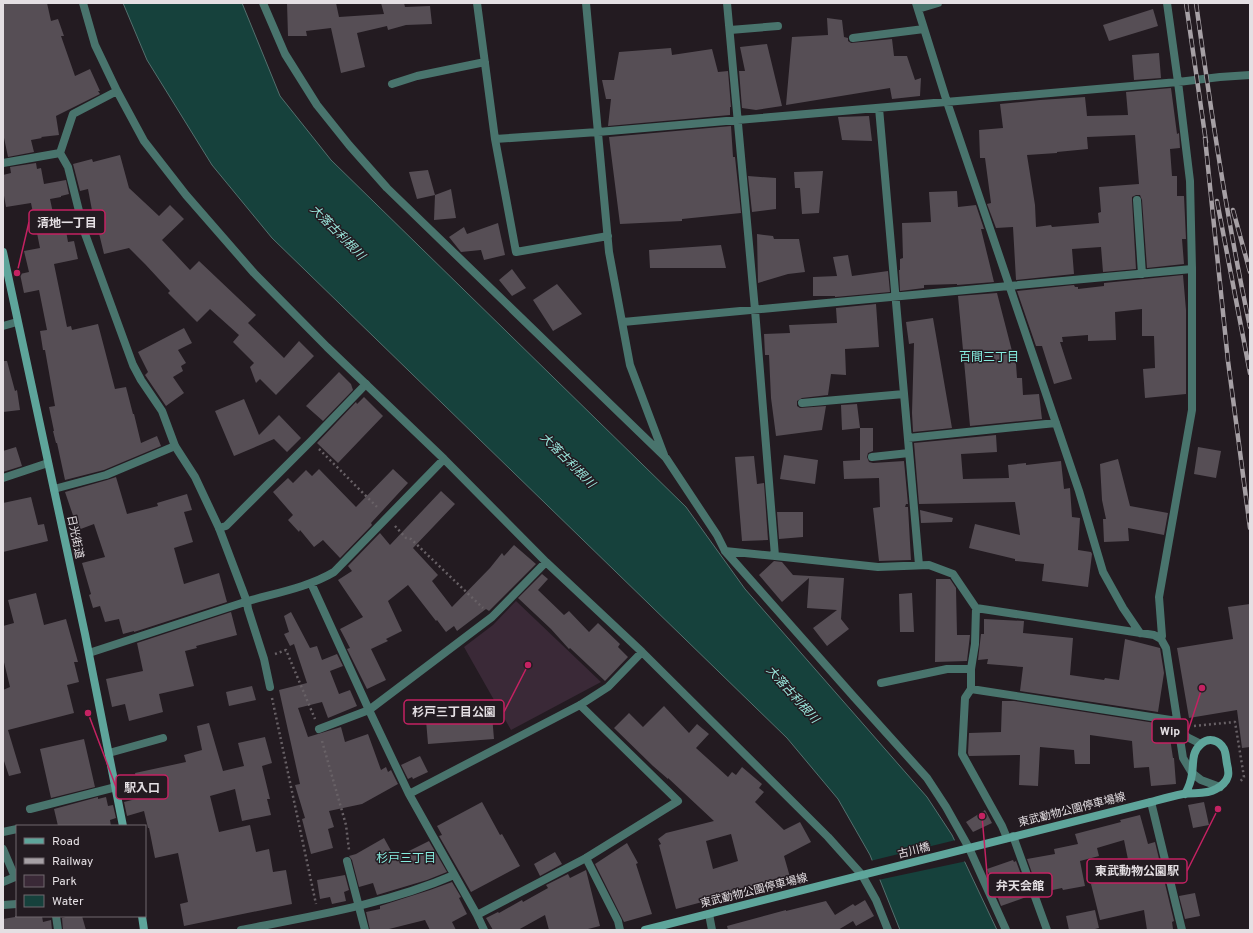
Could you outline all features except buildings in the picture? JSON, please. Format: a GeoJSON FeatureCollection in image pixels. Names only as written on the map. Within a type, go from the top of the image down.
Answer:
{"type":"FeatureCollection","features":[{"type":"Feature","properties":{"kind":"main road","name":"日光街道"},"geometry":{"type":"LineString","coordinates":[[3,252],[89,653],[123,825]]}},
{"type":"Feature","properties":{"kind":"main road"},"geometry":{"type":"LineString","coordinates":[[1185,794],[1190,785],[1192,758],[1194,752],[1201,744],[1212,739],[1221,745],[1224,750],[1229,774],[1227,779],[1220,787]]}},
{"type":"Feature","properties":{"kind":"main road","name":"東武動物公園停車場線"},"geometry":{"type":"LineString","coordinates":[[967,849],[1185,794],[1206,793],[1220,787]]}},
{"type":"Feature","properties":{"kind":"main road","name":"古川橋"},"geometry":{"type":"LineString","coordinates":[[866,874],[967,849]]}},
{"type":"Feature","properties":{"kind":"main road","name":"東武動物公園停車場線"},"geometry":{"type":"LineString","coordinates":[[645,930],[866,874]]}},
{"type":"Feature","properties":{"kind":"main road"},"geometry":{"type":"LineString","coordinates":[[142,917],[144,930]]}},
{"type":"Feature","properties":{"kind":"street"},"geometry":{"type":"LineString","coordinates":[[82,3],[95,45],[117,91],[144,141],[186,194],[254,273],[327,347],[444,459],[546,562],[642,652],[866,874],[888,930]]}},
{"type":"Feature","properties":{"kind":"street"},"geometry":{"type":"LineString","coordinates":[[263,3],[285,54],[317,105],[349,145],[387,188],[666,458]]}},
{"type":"Feature","properties":{"kind":"street"},"geometry":{"type":"LineString","coordinates":[[477,3],[496,139],[516,252],[608,236]]}},
{"type":"Feature","properties":{"kind":"street"},"geometry":{"type":"LineString","coordinates":[[586,3],[609,252],[630,365],[666,458],[717,535],[725,552],[927,778],[946,807],[1006,930]]}},
{"type":"Feature","properties":{"kind":"street"},"geometry":{"type":"LineString","coordinates":[[727,3],[755,310],[775,556]]}},
{"type":"Feature","properties":{"kind":"street"},"geometry":{"type":"LineString","coordinates":[[938,3],[917,6],[947,102],[1079,491],[1103,572],[1123,608],[1140,633]]}},
{"type":"Feature","properties":{"kind":"street"},"geometry":{"type":"LineString","coordinates":[[1161,639],[1159,596],[1192,410],[1192,269],[1190,181],[1167,3]]}},
{"type":"Feature","properties":{"kind":"street"},"geometry":{"type":"LineString","coordinates":[[730,30],[778,26]]}},
{"type":"Feature","properties":{"kind":"street"},"geometry":{"type":"LineString","coordinates":[[853,38],[924,29]]}},
{"type":"Feature","properties":{"kind":"street"},"geometry":{"type":"LineString","coordinates":[[392,84],[417,76],[485,62]]}},
{"type":"Feature","properties":{"kind":"street"},"geometry":{"type":"LineString","coordinates":[[496,139],[598,132],[1250,75]]}},
{"type":"Feature","properties":{"kind":"street"},"geometry":{"type":"LineString","coordinates":[[117,91],[73,114],[60,153],[68,167],[84,231],[96,267],[133,365],[141,380],[162,411],[175,446],[195,477],[219,528],[247,602],[264,659],[270,687]]}},
{"type":"Feature","properties":{"kind":"street"},"geometry":{"type":"LineString","coordinates":[[879,108],[919,566]]}},
{"type":"Feature","properties":{"kind":"street"},"geometry":{"type":"LineString","coordinates":[[3,163],[60,153]]}},
{"type":"Feature","properties":{"kind":"street"},"geometry":{"type":"LineString","coordinates":[[1137,200],[1142,274]]}},
{"type":"Feature","properties":{"kind":"street"},"geometry":{"type":"LineString","coordinates":[[622,322],[1192,269]]}},
{"type":"Feature","properties":{"kind":"street"},"geometry":{"type":"LineString","coordinates":[[3,326],[17,322]]}},
{"type":"Feature","properties":{"kind":"street"},"geometry":{"type":"LineString","coordinates":[[219,528],[226,526],[366,384]]}},
{"type":"Feature","properties":{"kind":"street"},"geometry":{"type":"LineString","coordinates":[[802,403],[904,394]]}},
{"type":"Feature","properties":{"kind":"street"},"geometry":{"type":"LineString","coordinates":[[908,438],[1056,423]]}},
{"type":"Feature","properties":{"kind":"street"},"geometry":{"type":"LineString","coordinates":[[54,489],[106,475],[175,446]]}},
{"type":"Feature","properties":{"kind":"street"},"geometry":{"type":"LineString","coordinates":[[872,457],[909,453]]}},
{"type":"Feature","properties":{"kind":"street"},"geometry":{"type":"LineString","coordinates":[[89,653],[327,577],[334,572],[444,459]]}},
{"type":"Feature","properties":{"kind":"street"},"geometry":{"type":"LineString","coordinates":[[3,478],[48,464]]}},
{"type":"Feature","properties":{"kind":"street"},"geometry":{"type":"LineString","coordinates":[[725,552],[878,567],[929,565],[954,574],[976,608],[975,644],[971,669],[971,689],[965,698],[962,754],[1002,826],[1010,837],[1047,930]]}},
{"type":"Feature","properties":{"kind":"street"},"geometry":{"type":"LineString","coordinates":[[319,729],[369,710],[492,617],[546,562]]}},
{"type":"Feature","properties":{"kind":"street"},"geometry":{"type":"LineString","coordinates":[[311,583],[409,794],[484,930]]}},
{"type":"Feature","properties":{"kind":"street"},"geometry":{"type":"LineString","coordinates":[[976,608],[1154,635],[1161,639],[1166,648],[1183,758],[1192,774],[1201,780],[1220,787]]}},
{"type":"Feature","properties":{"kind":"street"},"geometry":{"type":"LineString","coordinates":[[409,794],[580,705],[608,687],[642,652]]}},
{"type":"Feature","properties":{"kind":"street"},"geometry":{"type":"LineString","coordinates":[[881,683],[946,669],[971,669]]}},
{"type":"Feature","properties":{"kind":"street"},"geometry":{"type":"LineString","coordinates":[[971,689],[1178,724],[1187,736],[1201,744]]}},
{"type":"Feature","properties":{"kind":"street"},"geometry":{"type":"LineString","coordinates":[[477,915],[586,858],[678,801],[580,705]]}},
{"type":"Feature","properties":{"kind":"street"},"geometry":{"type":"LineString","coordinates":[[108,753],[163,738]]}},
{"type":"Feature","properties":{"kind":"street"},"geometry":{"type":"LineString","coordinates":[[30,809],[116,787]]}},
{"type":"Feature","properties":{"kind":"street"},"geometry":{"type":"LineString","coordinates":[[1151,802],[1182,930]]}},
{"type":"Feature","properties":{"kind":"street"},"geometry":{"type":"LineString","coordinates":[[3,832],[16,830]]}},
{"type":"Feature","properties":{"kind":"street"},"geometry":{"type":"LineString","coordinates":[[3,849],[15,877],[3,882]]}},
{"type":"Feature","properties":{"kind":"street"},"geometry":{"type":"LineString","coordinates":[[586,858],[618,921],[620,930]]}},
{"type":"Feature","properties":{"kind":"street"},"geometry":{"type":"LineString","coordinates":[[347,861],[365,930]]}},
{"type":"Feature","properties":{"kind":"street"},"geometry":{"type":"LineString","coordinates":[[241,930],[319,915],[359,905],[431,885],[454,875]]}},
{"type":"Feature","properties":{"kind":"street"},"geometry":{"type":"LineString","coordinates":[[3,905],[16,904]]}},
{"type":"Feature","properties":{"kind":"street"},"geometry":{"type":"LineString","coordinates":[[709,914],[712,930]]}},
{"type":"Feature","properties":{"kind":"street"},"geometry":{"type":"LineString","coordinates":[[56,917],[58,930]]}},
{"type":"Feature","properties":{"kind":"path"},"geometry":{"type":"LineString","coordinates":[[315,445],[382,512]]}},
{"type":"Feature","properties":{"kind":"path"},"geometry":{"type":"LineString","coordinates":[[391,521],[406,538],[411,539],[492,617]]}},
{"type":"Feature","properties":{"kind":"path"},"geometry":{"type":"LineString","coordinates":[[264,659],[286,650],[319,729],[346,825],[349,850],[347,861]]}},
{"type":"Feature","properties":{"kind":"path"},"geometry":{"type":"LineString","coordinates":[[270,687],[317,906]]}},
{"type":"Feature","properties":{"kind":"green space"},"geometry":{"type":"Polygon","coordinates":[[[516,601],[601,682],[511,730],[464,647],[493,625],[516,601]]]}},
{"type":"Feature","properties":{"kind":"water","name":"大落古利根川"},"geometry":{"type":"Polygon","coordinates":[[[123,3],[242,3],[280,96],[331,160],[686,507],[745,589],[927,797],[952,835],[997,930],[900,930],[870,855],[838,799],[787,738],[272,238],[212,165],[147,60],[123,3]]]}},
{"type":"Feature","properties":{"kind":"pier"},"geometry":{"type":"Polygon","coordinates":[[[956,840],[967,861],[878,880],[870,861],[956,840]]]}},
{"type":"Feature","properties":{"kind":"railway"},"geometry":{"type":"LineString","coordinates":[[1186,3],[1206,142]]}},
{"type":"Feature","properties":{"kind":"railway"},"geometry":{"type":"LineString","coordinates":[[1196,3],[1220,165],[1250,327]]}},
{"type":"Feature","properties":{"kind":"railway"},"geometry":{"type":"LineString","coordinates":[[1205,138],[1228,361],[1250,528]]}},
{"type":"Feature","properties":{"kind":"railway"},"geometry":{"type":"LineString","coordinates":[[1217,201],[1250,373]]}},
{"type":"Feature","properties":{"kind":"railway"},"geometry":{"type":"LineString","coordinates":[[1233,210],[1250,272]]}},
{"type":"Feature","properties":{"kind":"place","name":"清地一丁目"},"geometry":{"type":"Point","coordinates":[17,273]}},
{"type":"Feature","properties":{"kind":"place","name":"杉戸三丁目公園"},"geometry":{"type":"Point","coordinates":[528,665]}},
{"type":"Feature","properties":{"kind":"place","name":"Wip"},"geometry":{"type":"Point","coordinates":[1202,688]}},
{"type":"Feature","properties":{"kind":"place","name":"駅入口"},"geometry":{"type":"Point","coordinates":[88,713]}},
{"type":"Feature","properties":{"kind":"place","name":"東武動物公園駅"},"geometry":{"type":"Point","coordinates":[1218,809]}},
{"type":"Feature","properties":{"kind":"place","name":"弁天会館"},"geometry":{"type":"Point","coordinates":[982,816]}},
{"type":"Feature","properties":{"kind":"district","name":"百間三丁目"},"geometry":{"type":"Point","coordinates":[989,358]}},
{"type":"Feature","properties":{"kind":"district","name":"杉戸三丁目"},"geometry":{"type":"Point","coordinates":[406,859]}}]}
